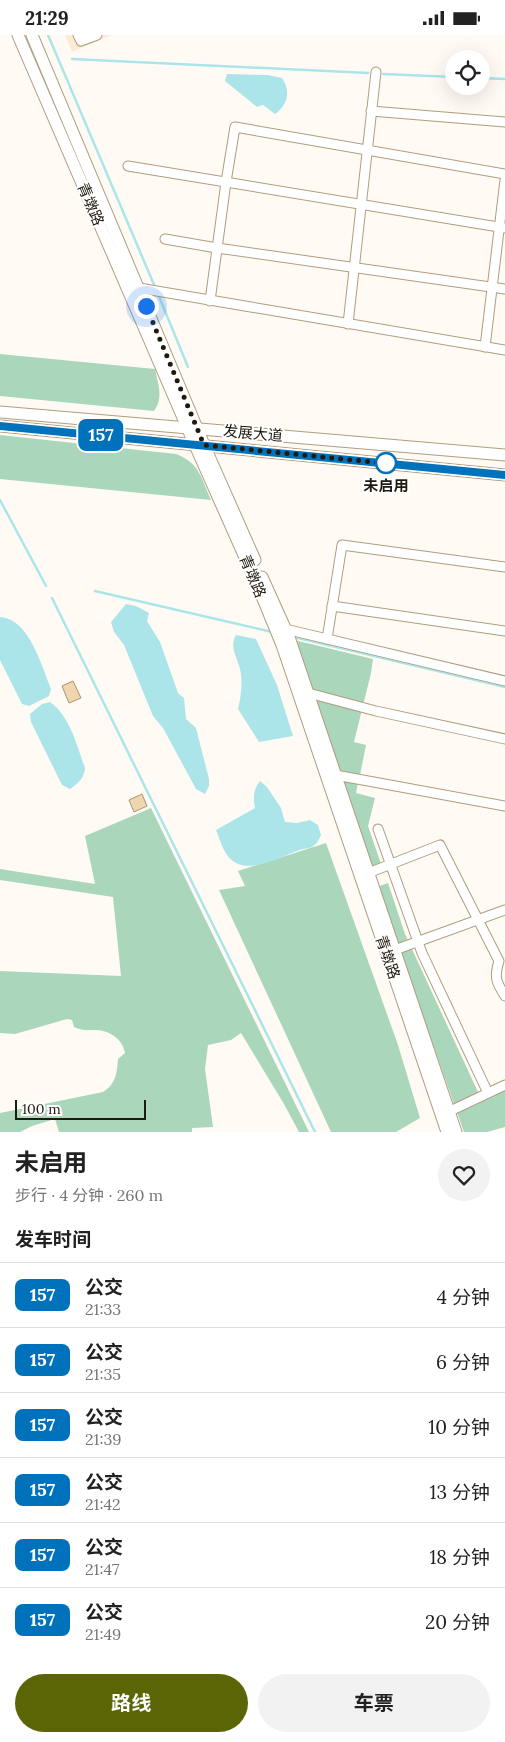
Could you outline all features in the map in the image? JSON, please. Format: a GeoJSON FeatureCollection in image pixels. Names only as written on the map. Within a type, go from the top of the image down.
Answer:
{"type":"FeatureCollection","features":[{"type":"Feature","properties":{"kind":"main road","name":"青墩路"},"geometry":{"type":"LineString","coordinates":[[18,35],[199,444],[282,645],[330,774],[390,951],[445,1114],[447,1132]]}},
{"type":"Feature","properties":{"kind":"main road","name":"青墩路"},"geometry":{"type":"LineString","coordinates":[[32,35],[139,288],[192,428]]}},
{"type":"Feature","properties":{"kind":"main road","name":"发展大道"},"geometry":{"type":"LineString","coordinates":[[0,412],[505,455]]}},
{"type":"Feature","properties":{"kind":"main road","name":"发展大道"},"geometry":{"type":"LineString","coordinates":[[0,426],[505,475]]}},
{"type":"Feature","properties":{"kind":"main road","name":"青墩路"},"geometry":{"type":"LineString","coordinates":[[199,444],[285,629],[308,695],[330,774]]}},
{"type":"Feature","properties":{"kind":"main road","name":"青墩路"},"geometry":{"type":"LineString","coordinates":[[445,1114],[456,1132]]}},
{"type":"Feature","properties":{"kind":"street"},"geometry":{"type":"LineString","coordinates":[[81,36],[81,41],[97,35]]}},
{"type":"Feature","properties":{"kind":"street"},"geometry":{"type":"LineString","coordinates":[[348,324],[376,72]]}},
{"type":"Feature","properties":{"kind":"street"},"geometry":{"type":"LineString","coordinates":[[371,111],[505,122]]}},
{"type":"Feature","properties":{"kind":"street"},"geometry":{"type":"LineString","coordinates":[[210,301],[235,127],[505,174]]}},
{"type":"Feature","properties":{"kind":"street"},"geometry":{"type":"LineString","coordinates":[[128,166],[502,227]]}},
{"type":"Feature","properties":{"kind":"street"},"geometry":{"type":"LineString","coordinates":[[485,347],[502,227],[505,180]]}},
{"type":"Feature","properties":{"kind":"street"},"geometry":{"type":"LineString","coordinates":[[165,239],[505,289]]}},
{"type":"Feature","properties":{"kind":"street"},"geometry":{"type":"LineString","coordinates":[[139,288],[505,350]]}},
{"type":"Feature","properties":{"kind":"street"},"geometry":{"type":"LineString","coordinates":[[327,639],[342,545],[505,567]]}},
{"type":"Feature","properties":{"kind":"street"},"geometry":{"type":"LineString","coordinates":[[332,605],[505,631]]}},
{"type":"Feature","properties":{"kind":"street"},"geometry":{"type":"LineString","coordinates":[[285,629],[505,681]]}},
{"type":"Feature","properties":{"kind":"street"},"geometry":{"type":"LineString","coordinates":[[308,695],[312,694],[376,711],[505,739]]}},
{"type":"Feature","properties":{"kind":"street"},"geometry":{"type":"LineString","coordinates":[[330,774],[505,806]]}},
{"type":"Feature","properties":{"kind":"street"},"geometry":{"type":"LineString","coordinates":[[378,829],[389,865],[418,942],[488,1093]]}},
{"type":"Feature","properties":{"kind":"street"},"geometry":{"type":"LineString","coordinates":[[364,875],[440,845],[498,961],[495,973],[496,981],[505,996]]}},
{"type":"Feature","properties":{"kind":"street"},"geometry":{"type":"LineString","coordinates":[[390,951],[505,910]]}},
{"type":"Feature","properties":{"kind":"street"},"geometry":{"type":"LineString","coordinates":[[445,1114],[505,1085]]}},
{"type":"Feature","properties":{"kind":"shaded area"},"geometry":{"type":"Polygon","coordinates":[[[65,35],[112,35],[72,52],[65,35]]]}},
{"type":"Feature","properties":{"kind":"green space"},"geometry":{"type":"Polygon","coordinates":[[[0,354],[155,369],[160,396],[159,401],[154,411],[0,396],[0,354]]]}},
{"type":"Feature","properties":{"kind":"green space"},"geometry":{"type":"Polygon","coordinates":[[[0,435],[176,454],[190,462],[199,472],[211,500],[0,479],[0,435]]]}},
{"type":"Feature","properties":{"kind":"green space"},"geometry":{"type":"Polygon","coordinates":[[[294,640],[373,659],[354,742],[366,745],[360,775],[337,770],[294,640]]]}},
{"type":"Feature","properties":{"kind":"green space"},"geometry":{"type":"Polygon","coordinates":[[[340,778],[358,782],[356,793],[375,798],[368,826],[381,864],[371,868],[340,778]]]}},
{"type":"Feature","properties":{"kind":"green space"},"geometry":{"type":"Polygon","coordinates":[[[151,808],[309,1132],[299,1132],[241,1033],[231,1040],[208,1045],[205,1069],[213,1127],[192,1128],[192,1132],[59,1132],[55,1119],[20,1132],[0,1132],[0,1113],[103,1092],[113,1082],[118,1059],[125,1053],[115,1036],[99,1030],[78,1029],[74,1027],[72,1020],[67,1019],[15,1034],[0,1033],[0,971],[121,976],[113,897],[0,880],[0,869],[95,884],[85,836],[151,808]]]}},
{"type":"Feature","properties":{"kind":"green space"},"geometry":{"type":"Polygon","coordinates":[[[326,843],[398,1045],[420,1118],[396,1132],[331,1132],[219,890],[245,886],[238,871],[326,843]]]}},
{"type":"Feature","properties":{"kind":"green space"},"geometry":{"type":"Polygon","coordinates":[[[388,883],[405,934],[478,1092],[505,1081],[505,1127],[487,1132],[464,1132],[377,887],[388,883]]]}},
{"type":"Feature","properties":{"kind":"water"},"geometry":{"type":"Polygon","coordinates":[[[227,74],[268,75],[282,78],[287,88],[287,97],[283,106],[275,114],[263,105],[257,107],[225,81],[227,74]]]}},
{"type":"Feature","properties":{"kind":"water"},"geometry":{"type":"Polygon","coordinates":[[[126,604],[136,606],[149,613],[147,621],[160,642],[178,693],[184,698],[186,719],[196,728],[209,779],[209,786],[205,794],[196,789],[163,728],[153,716],[124,645],[114,632],[111,622],[126,604]]]}},
{"type":"Feature","properties":{"kind":"water"},"geometry":{"type":"Polygon","coordinates":[[[0,617],[10,619],[27,634],[39,657],[51,689],[49,696],[29,706],[22,704],[0,660],[0,617]]]}},
{"type":"Feature","properties":{"kind":"water"},"geometry":{"type":"Polygon","coordinates":[[[236,635],[256,639],[277,685],[293,736],[259,742],[238,709],[241,679],[240,669],[233,648],[236,635]]]}},
{"type":"Feature","properties":{"kind":"water"},"geometry":{"type":"Polygon","coordinates":[[[50,702],[68,723],[85,768],[84,775],[70,789],[62,785],[31,722],[30,714],[42,704],[50,702]]]}},
{"type":"Feature","properties":{"kind":"water"},"geometry":{"type":"Polygon","coordinates":[[[260,781],[267,787],[281,808],[285,822],[297,823],[310,820],[318,825],[321,835],[318,842],[312,847],[299,850],[267,863],[251,866],[243,865],[236,863],[229,857],[223,849],[216,830],[255,808],[254,794],[260,781]]]}},
{"type":"Feature","properties":{"kind":"building"},"geometry":{"type":"Polygon","coordinates":[[[73,681],[81,698],[69,703],[62,686],[73,681]]]}},
{"type":"Feature","properties":{"kind":"building"},"geometry":{"type":"Polygon","coordinates":[[[142,794],[147,806],[134,812],[129,800],[142,794]]]}},
{"type":"Feature","properties":{"kind":"waterway"},"geometry":{"type":"LineString","coordinates":[[48,35],[155,287]]}},
{"type":"Feature","properties":{"kind":"waterway"},"geometry":{"type":"LineString","coordinates":[[72,59],[368,73]]}},
{"type":"Feature","properties":{"kind":"waterway"},"geometry":{"type":"LineString","coordinates":[[383,74],[445,77]]}},
{"type":"Feature","properties":{"kind":"waterway"},"geometry":{"type":"LineString","coordinates":[[490,78],[505,79]]}},
{"type":"Feature","properties":{"kind":"waterway"},"geometry":{"type":"LineString","coordinates":[[158,294],[188,367]]}},
{"type":"Feature","properties":{"kind":"waterway"},"geometry":{"type":"LineString","coordinates":[[0,500],[46,586]]}},
{"type":"Feature","properties":{"kind":"waterway"},"geometry":{"type":"LineString","coordinates":[[95,591],[272,632]]}},
{"type":"Feature","properties":{"kind":"waterway"},"geometry":{"type":"LineString","coordinates":[[52,598],[315,1132]]}},
{"type":"Feature","properties":{"kind":"waterway"},"geometry":{"type":"LineString","coordinates":[[294,637],[505,687]]}},
{"type":"Feature","properties":{"kind":"bus line","name":"157"},"geometry":{"type":"LineString","coordinates":[[0,426],[505,475]]}},
{"type":"Feature","properties":{"kind":"place","name":"未启用"},"geometry":{"type":"Point","coordinates":[386,463]}},
{"type":"Feature","properties":{"kind":"route"},"geometry":{"type":"LineString","coordinates":[[146,306],[204,445],[392,464],[386,463]]}}]}
